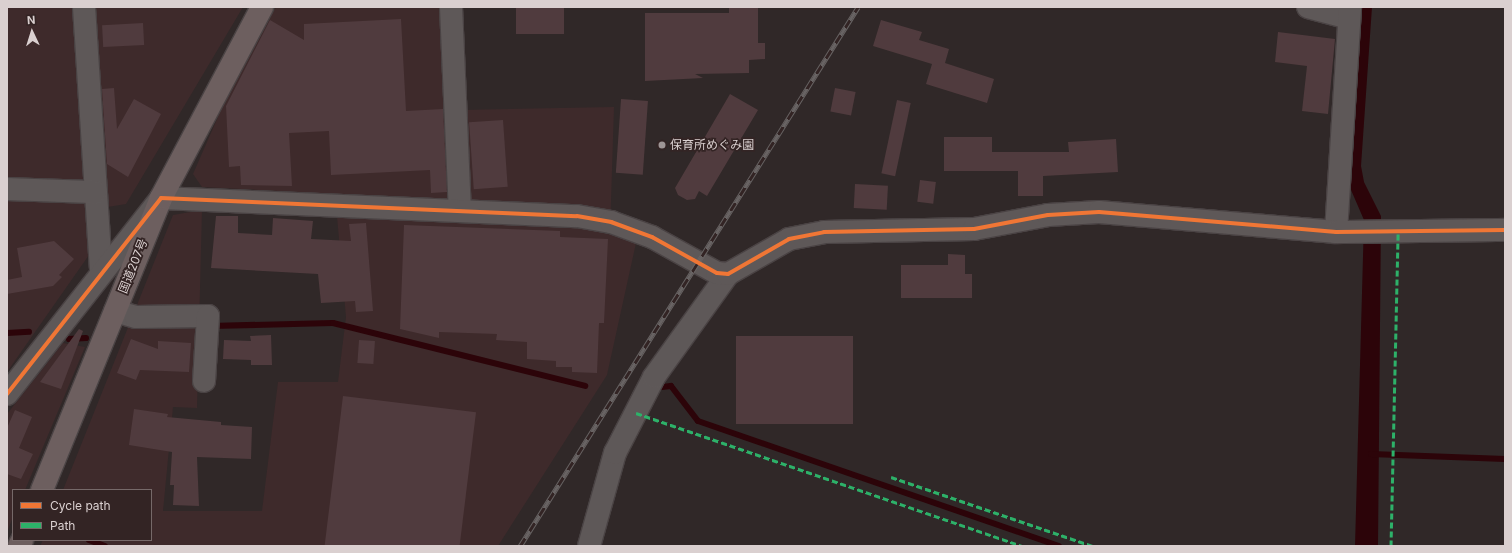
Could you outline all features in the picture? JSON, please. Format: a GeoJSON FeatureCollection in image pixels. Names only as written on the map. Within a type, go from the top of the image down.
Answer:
{"type":"FeatureCollection","features":[{"type":"Feature","properties":{"kind":"highway","name":"国道207号"},"geometry":{"type":"LineString","coordinates":[[42,489],[161,198],[262,7]]}},
{"type":"Feature","properties":{"kind":"street"},"geometry":{"type":"LineString","coordinates":[[84,7],[101,271]]}},
{"type":"Feature","properties":{"kind":"street"},"geometry":{"type":"LineString","coordinates":[[452,7],[460,211]]}},
{"type":"Feature","properties":{"kind":"street"},"geometry":{"type":"LineString","coordinates":[[1308,7],[1349,13],[1336,232]]}},
{"type":"Feature","properties":{"kind":"street"},"geometry":{"type":"LineString","coordinates":[[7,189],[95,192]]}},
{"type":"Feature","properties":{"kind":"street"},"geometry":{"type":"LineString","coordinates":[[7,394],[101,271],[161,198],[577,216],[611,222],[652,238],[717,273],[728,274]]}},
{"type":"Feature","properties":{"kind":"street"},"geometry":{"type":"LineString","coordinates":[[589,546],[602,511],[615,453],[654,377],[728,274],[789,239],[824,232],[974,229],[1048,215],[1099,212],[1336,232],[1384,233],[1505,230]]}},
{"type":"Feature","properties":{"kind":"street"},"geometry":{"type":"LineString","coordinates":[[115,311],[136,317],[208,316],[204,381]]}},
{"type":"Feature","properties":{"kind":"shaded area"},"geometry":{"type":"Polygon","coordinates":[[[7,7],[243,7],[126,204],[89,210],[89,255],[7,372],[7,7]]]}},
{"type":"Feature","properties":{"kind":"shaded area"},"geometry":{"type":"Polygon","coordinates":[[[276,7],[456,7],[461,110],[614,107],[610,233],[636,243],[607,375],[498,546],[40,546],[42,541],[152,541],[152,489],[63,489],[173,215],[202,210],[197,408],[173,407],[163,511],[262,511],[278,382],[338,382],[346,317],[335,194],[202,187],[193,174],[238,71],[276,7]]]}},
{"type":"Feature","properties":{"kind":"shaded area"},"geometry":{"type":"Polygon","coordinates":[[[1358,7],[1372,7],[1361,166],[1364,182],[1381,216],[1378,546],[1355,546],[1364,220],[1348,183],[1358,7]]]}},
{"type":"Feature","properties":{"kind":"shaded area"},"geometry":{"type":"Polygon","coordinates":[[[63,343],[85,347],[25,489],[12,489],[12,520],[7,532],[7,414],[63,343]]]}},
{"type":"Feature","properties":{"kind":"building"},"geometry":{"type":"Polygon","coordinates":[[[516,7],[564,7],[564,34],[516,34],[516,7]]]}},
{"type":"Feature","properties":{"kind":"building"},"geometry":{"type":"Polygon","coordinates":[[[729,7],[758,7],[758,43],[765,43],[765,59],[749,60],[749,73],[695,74],[703,78],[645,81],[645,13],[729,13],[729,7]]]}},
{"type":"Feature","properties":{"kind":"building"},"geometry":{"type":"Polygon","coordinates":[[[401,19],[406,111],[443,109],[447,192],[431,193],[430,170],[331,175],[329,131],[289,133],[292,186],[241,185],[240,166],[229,167],[226,106],[270,20],[304,40],[304,24],[401,19]]]}},
{"type":"Feature","properties":{"kind":"building"},"geometry":{"type":"Polygon","coordinates":[[[881,20],[922,32],[919,40],[949,49],[945,63],[994,79],[987,103],[926,84],[932,64],[873,46],[881,20]]]}},
{"type":"Feature","properties":{"kind":"building"},"geometry":{"type":"Polygon","coordinates":[[[143,23],[144,45],[103,47],[102,25],[143,23]]]}},
{"type":"Feature","properties":{"kind":"building"},"geometry":{"type":"Polygon","coordinates":[[[1278,32],[1335,39],[1328,114],[1302,111],[1307,66],[1275,62],[1278,32]]]}},
{"type":"Feature","properties":{"kind":"building"},"geometry":{"type":"Polygon","coordinates":[[[114,88],[117,129],[134,99],[161,114],[128,177],[107,164],[102,89],[114,88]]]}},
{"type":"Feature","properties":{"kind":"building"},"geometry":{"type":"Polygon","coordinates":[[[835,88],[856,92],[851,116],[830,112],[835,88]]]}},
{"type":"Feature","properties":{"kind":"building"},"geometry":{"type":"Polygon","coordinates":[[[730,94],[758,110],[707,196],[699,191],[695,199],[687,200],[678,195],[675,188],[730,94]]]}},
{"type":"Feature","properties":{"kind":"building"},"geometry":{"type":"Polygon","coordinates":[[[621,99],[648,101],[643,175],[616,173],[621,99]]]}},
{"type":"Feature","properties":{"kind":"building"},"geometry":{"type":"Polygon","coordinates":[[[897,100],[911,103],[895,176],[881,173],[897,100]]]}},
{"type":"Feature","properties":{"kind":"building"},"geometry":{"type":"Polygon","coordinates":[[[503,120],[508,187],[474,189],[469,122],[503,120]]]}},
{"type":"Feature","properties":{"kind":"building"},"geometry":{"type":"Polygon","coordinates":[[[944,137],[992,137],[992,152],[1069,152],[1068,142],[1116,139],[1118,172],[1043,176],[1043,196],[1018,196],[1018,171],[944,171],[944,137]]]}},
{"type":"Feature","properties":{"kind":"building"},"geometry":{"type":"Polygon","coordinates":[[[920,180],[936,182],[933,204],[917,202],[920,180]]]}},
{"type":"Feature","properties":{"kind":"building"},"geometry":{"type":"Polygon","coordinates":[[[855,184],[888,186],[887,210],[854,208],[855,184]]]}},
{"type":"Feature","properties":{"kind":"building"},"geometry":{"type":"Polygon","coordinates":[[[216,216],[238,216],[238,233],[272,235],[273,218],[313,221],[311,239],[351,241],[349,224],[366,223],[373,311],[356,312],[355,301],[321,303],[318,274],[211,268],[216,216]]]}},
{"type":"Feature","properties":{"kind":"building"},"geometry":{"type":"Polygon","coordinates":[[[404,225],[560,231],[560,237],[608,239],[604,323],[599,323],[597,373],[572,372],[572,367],[556,367],[556,361],[527,359],[527,342],[496,340],[497,334],[439,332],[439,338],[400,329],[404,225]]]}},
{"type":"Feature","properties":{"kind":"building"},"geometry":{"type":"Polygon","coordinates":[[[54,241],[74,259],[59,275],[62,277],[53,286],[7,294],[7,280],[22,277],[17,248],[54,241]]]}},
{"type":"Feature","properties":{"kind":"building"},"geometry":{"type":"Polygon","coordinates":[[[948,254],[965,255],[965,274],[972,274],[972,298],[901,298],[901,265],[948,265],[948,254]]]}},
{"type":"Feature","properties":{"kind":"building"},"geometry":{"type":"Polygon","coordinates":[[[79,329],[83,331],[61,389],[40,382],[79,329]]]}},
{"type":"Feature","properties":{"kind":"building"},"geometry":{"type":"Polygon","coordinates":[[[271,335],[272,365],[251,365],[251,360],[223,359],[224,340],[251,341],[250,336],[271,335]]]}},
{"type":"Feature","properties":{"kind":"building"},"geometry":{"type":"Polygon","coordinates":[[[736,336],[853,336],[853,424],[736,424],[736,336]]]}},
{"type":"Feature","properties":{"kind":"building"},"geometry":{"type":"Polygon","coordinates":[[[131,339],[158,349],[158,341],[191,343],[189,372],[140,370],[136,380],[117,373],[131,339]]]}},
{"type":"Feature","properties":{"kind":"building"},"geometry":{"type":"Polygon","coordinates":[[[359,340],[375,341],[373,364],[357,363],[359,340]]]}},
{"type":"Feature","properties":{"kind":"building"},"geometry":{"type":"Polygon","coordinates":[[[343,396],[476,412],[460,546],[325,546],[343,396]]]}},
{"type":"Feature","properties":{"kind":"building"},"geometry":{"type":"Polygon","coordinates":[[[134,409],[168,414],[167,417],[221,422],[221,425],[252,427],[251,459],[197,457],[199,506],[173,505],[174,485],[170,485],[172,452],[129,445],[134,409]]]}},
{"type":"Feature","properties":{"kind":"building"},"geometry":{"type":"Polygon","coordinates":[[[15,410],[32,417],[19,448],[33,454],[21,479],[7,474],[7,428],[15,410]]]}},
{"type":"Feature","properties":{"kind":"waterway"},"geometry":{"type":"LineString","coordinates":[[210,326],[333,323],[585,386]]}},
{"type":"Feature","properties":{"kind":"waterway"},"geometry":{"type":"LineString","coordinates":[[7,333],[29,332]]}},
{"type":"Feature","properties":{"kind":"waterway"},"geometry":{"type":"LineString","coordinates":[[69,339],[86,338]]}},
{"type":"Feature","properties":{"kind":"waterway"},"geometry":{"type":"LineString","coordinates":[[662,387],[671,386],[698,421],[1059,546]]}},
{"type":"Feature","properties":{"kind":"waterway"},"geometry":{"type":"LineString","coordinates":[[1371,454],[1505,459]]}},
{"type":"Feature","properties":{"kind":"waterway"},"geometry":{"type":"LineString","coordinates":[[92,541],[105,546]]}},
{"type":"Feature","properties":{"kind":"railway"},"geometry":{"type":"LineString","coordinates":[[520,546],[858,7]]}},
{"type":"Feature","properties":{"kind":"marked path"},"geometry":{"type":"LineString","coordinates":[[1391,546],[1398,234]]}},
{"type":"Feature","properties":{"kind":"marked path"},"geometry":{"type":"LineString","coordinates":[[636,413],[1022,546]]}},
{"type":"Feature","properties":{"kind":"marked path"},"geometry":{"type":"LineString","coordinates":[[891,477],[1092,546]]}},
{"type":"Feature","properties":{"kind":"cycle path"},"geometry":{"type":"LineString","coordinates":[[7,394],[161,198],[577,216],[611,222],[652,237],[717,273],[728,274],[789,239],[824,232],[974,229],[1048,215],[1099,212],[1336,232],[1505,230]]}},
{"type":"Feature","properties":{"kind":"place","name":"保育所めぐみ園"},"geometry":{"type":"Point","coordinates":[662,145]}}]}
